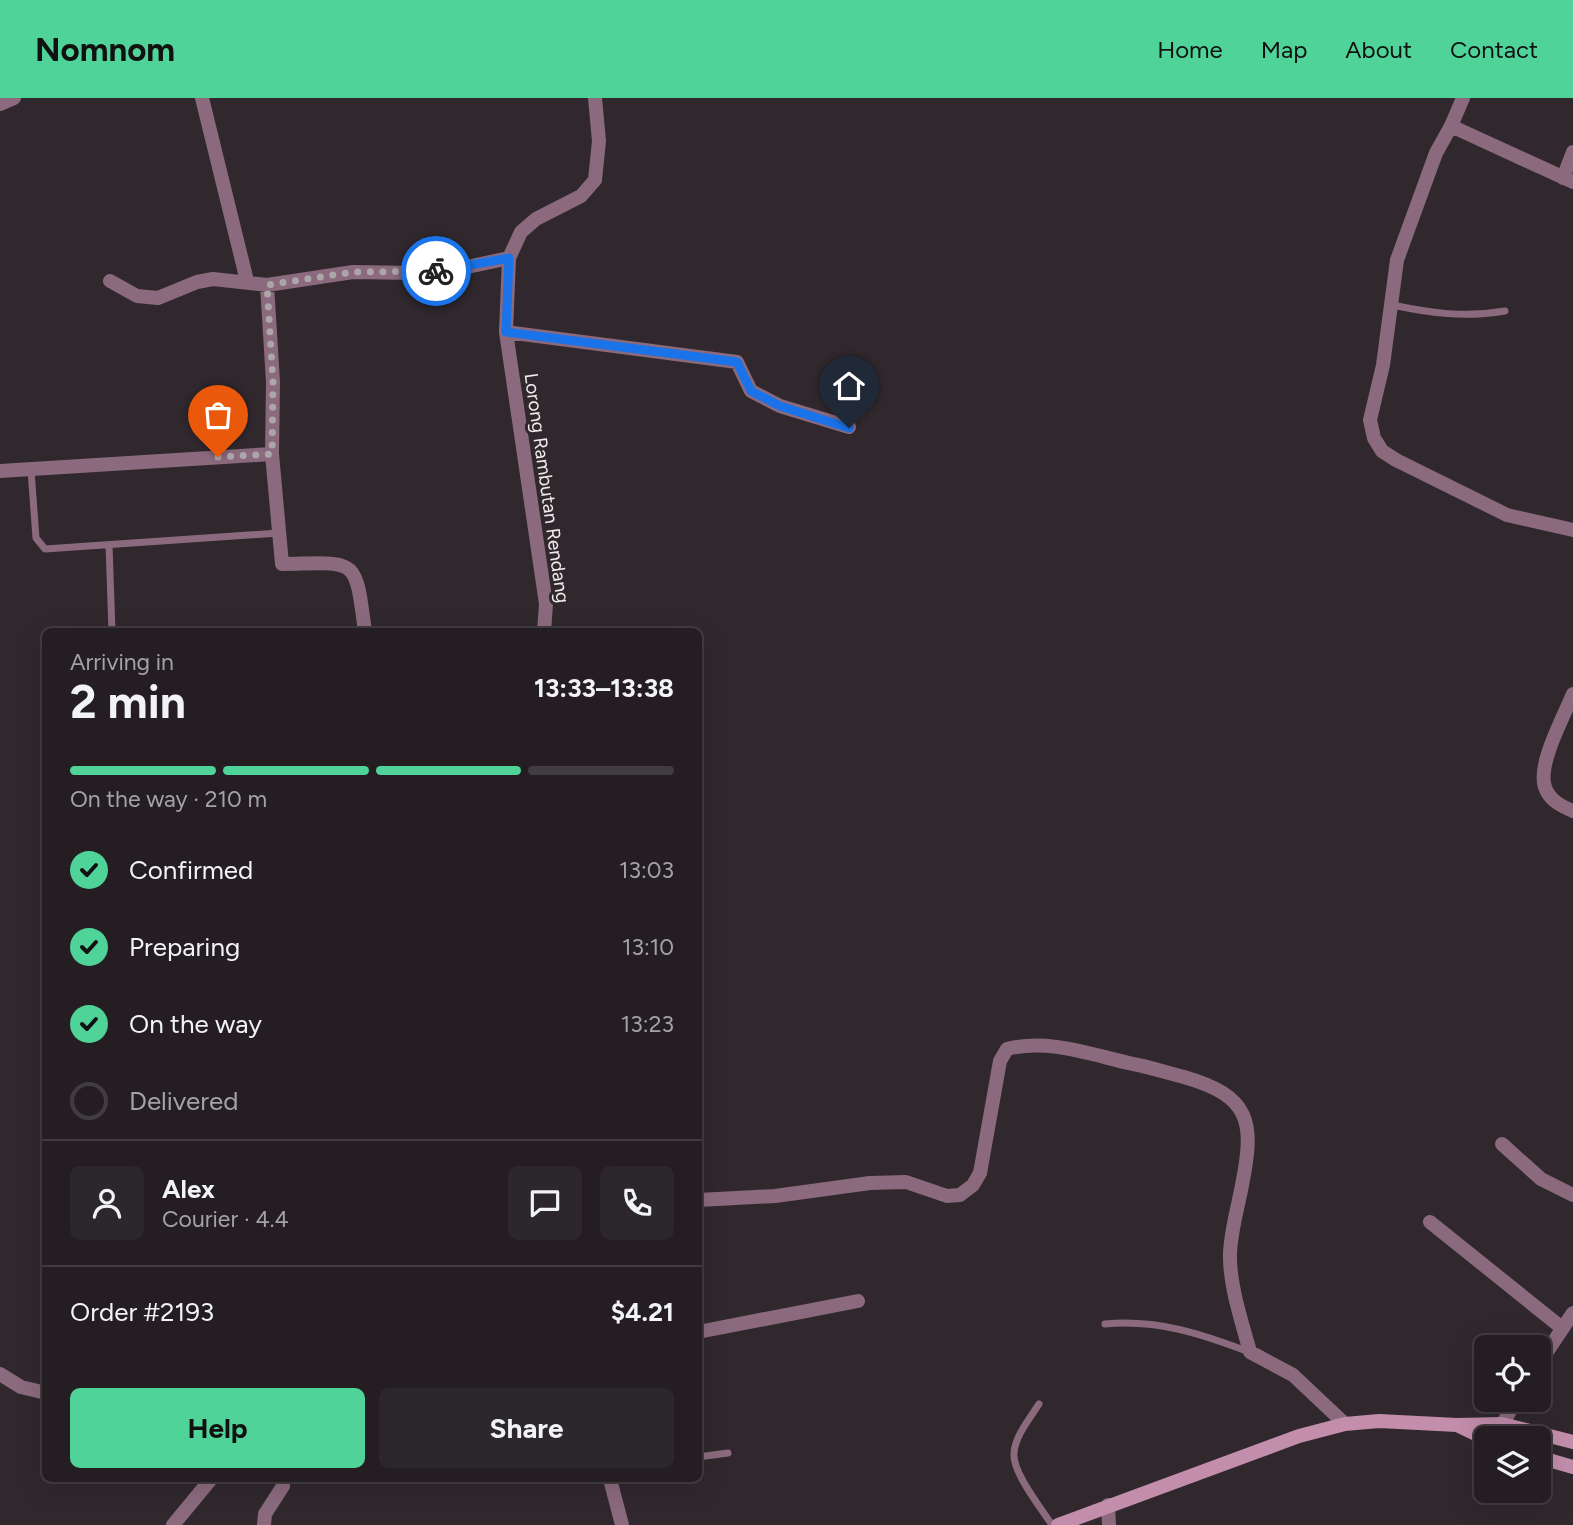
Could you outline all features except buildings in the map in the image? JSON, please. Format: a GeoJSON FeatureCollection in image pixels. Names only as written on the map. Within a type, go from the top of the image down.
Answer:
{"type":"FeatureCollection","features":[{"type":"Feature","properties":{"kind":"main road"},"geometry":{"type":"LineString","coordinates":[[1058,1525],[1299,1436],[1345,1424],[1380,1421],[1457,1425],[1502,1424],[1573,1442]]}},
{"type":"Feature","properties":{"kind":"main road"},"geometry":{"type":"LineString","coordinates":[[1457,1425],[1474,1433]]}},
{"type":"Feature","properties":{"kind":"main road"},"geometry":{"type":"LineString","coordinates":[[1551,1461],[1573,1467]]}},
{"type":"Feature","properties":{"kind":"street"},"geometry":{"type":"LineString","coordinates":[[0,104],[14,98]]}},
{"type":"Feature","properties":{"kind":"street"},"geometry":{"type":"LineString","coordinates":[[202,98],[247,281]]}},
{"type":"Feature","properties":{"kind":"street","name":"Lorong Rambutan Rendang"},"geometry":{"type":"LineString","coordinates":[[544,628],[546,604],[506,332],[509,258],[521,232],[536,219],[581,196],[595,180],[599,141],[595,98]]}},
{"type":"Feature","properties":{"kind":"street"},"geometry":{"type":"LineString","coordinates":[[1463,98],[1436,153],[1397,260],[1383,365],[1370,420],[1374,438],[1382,451],[1507,514],[1573,530]]}},
{"type":"Feature","properties":{"kind":"street"},"geometry":{"type":"LineString","coordinates":[[1451,127],[1568,181],[1573,152]]}},
{"type":"Feature","properties":{"kind":"street"},"geometry":{"type":"LineString","coordinates":[[110,281],[137,296],[158,298],[197,282],[213,279],[267,285],[353,272],[415,273],[453,270],[509,258]]}},
{"type":"Feature","properties":{"kind":"street"},"geometry":{"type":"LineString","coordinates":[[267,285],[273,382],[272,454],[282,564],[333,564],[352,569],[358,579],[364,628]]}},
{"type":"Feature","properties":{"kind":"street"},"geometry":{"type":"LineString","coordinates":[[506,332],[737,362],[751,391],[780,406],[849,428]]}},
{"type":"Feature","properties":{"kind":"street"},"geometry":{"type":"LineString","coordinates":[[0,471],[272,454]]}},
{"type":"Feature","properties":{"kind":"street"},"geometry":{"type":"LineString","coordinates":[[1573,694],[1545,765],[1545,787],[1556,804],[1573,811]]}},
{"type":"Feature","properties":{"kind":"street"},"geometry":{"type":"LineString","coordinates":[[702,1200],[775,1196],[870,1183],[906,1182],[947,1196],[960,1195],[972,1185],[980,1173],[1000,1061],[1007,1048],[1041,1044],[1144,1066],[1203,1083],[1227,1093],[1238,1105],[1246,1121],[1249,1140],[1247,1164],[1230,1254],[1250,1353],[1293,1375],[1345,1424]]}},
{"type":"Feature","properties":{"kind":"street"},"geometry":{"type":"LineString","coordinates":[[1502,1144],[1541,1179],[1573,1195]]}},
{"type":"Feature","properties":{"kind":"street"},"geometry":{"type":"LineString","coordinates":[[1430,1222],[1562,1328]]}},
{"type":"Feature","properties":{"kind":"street"},"geometry":{"type":"LineString","coordinates":[[702,1331],[858,1301]]}},
{"type":"Feature","properties":{"kind":"street"},"geometry":{"type":"LineString","coordinates":[[1551,1345],[1573,1313]]}},
{"type":"Feature","properties":{"kind":"street"},"geometry":{"type":"LineString","coordinates":[[0,1374],[21,1387],[42,1392]]}},
{"type":"Feature","properties":{"kind":"street"},"geometry":{"type":"LineString","coordinates":[[1502,1424],[1509,1412]]}},
{"type":"Feature","properties":{"kind":"street"},"geometry":{"type":"LineString","coordinates":[[173,1525],[209,1482]]}},
{"type":"Feature","properties":{"kind":"street"},"geometry":{"type":"LineString","coordinates":[[611,1482],[622,1525]]}},
{"type":"Feature","properties":{"kind":"street"},"geometry":{"type":"LineString","coordinates":[[264,1525],[265,1514],[283,1486]]}},
{"type":"Feature","properties":{"kind":"street"},"geometry":{"type":"LineString","coordinates":[[1108,1506],[1110,1525]]}},
{"type":"Feature","properties":{"kind":"lane"},"geometry":{"type":"LineString","coordinates":[[1392,305],[1432,313],[1475,316],[1504,311]]}},
{"type":"Feature","properties":{"kind":"lane"},"geometry":{"type":"LineString","coordinates":[[31,469],[36,538],[40,547],[49,550],[279,533]]}},
{"type":"Feature","properties":{"kind":"lane"},"geometry":{"type":"LineString","coordinates":[[109,545],[111,628]]}},
{"type":"Feature","properties":{"kind":"lane"},"geometry":{"type":"LineString","coordinates":[[1105,1324],[1131,1321],[1172,1327],[1206,1336],[1250,1353]]}},
{"type":"Feature","properties":{"kind":"lane"},"geometry":{"type":"LineString","coordinates":[[1039,1405],[1014,1452],[1015,1466],[1052,1525]]}},
{"type":"Feature","properties":{"kind":"lane"},"geometry":{"type":"LineString","coordinates":[[702,1456],[728,1453]]}},
{"type":"Feature","properties":{"kind":"way so far"},"geometry":{"type":"LineString","coordinates":[[218,457],[272,454],[273,382],[267,285],[353,272],[436,271]]}},
{"type":"Feature","properties":{"kind":"route"},"geometry":{"type":"LineString","coordinates":[[436,271],[509,258],[506,332],[737,362],[751,391],[780,406],[849,428]]}}]}
